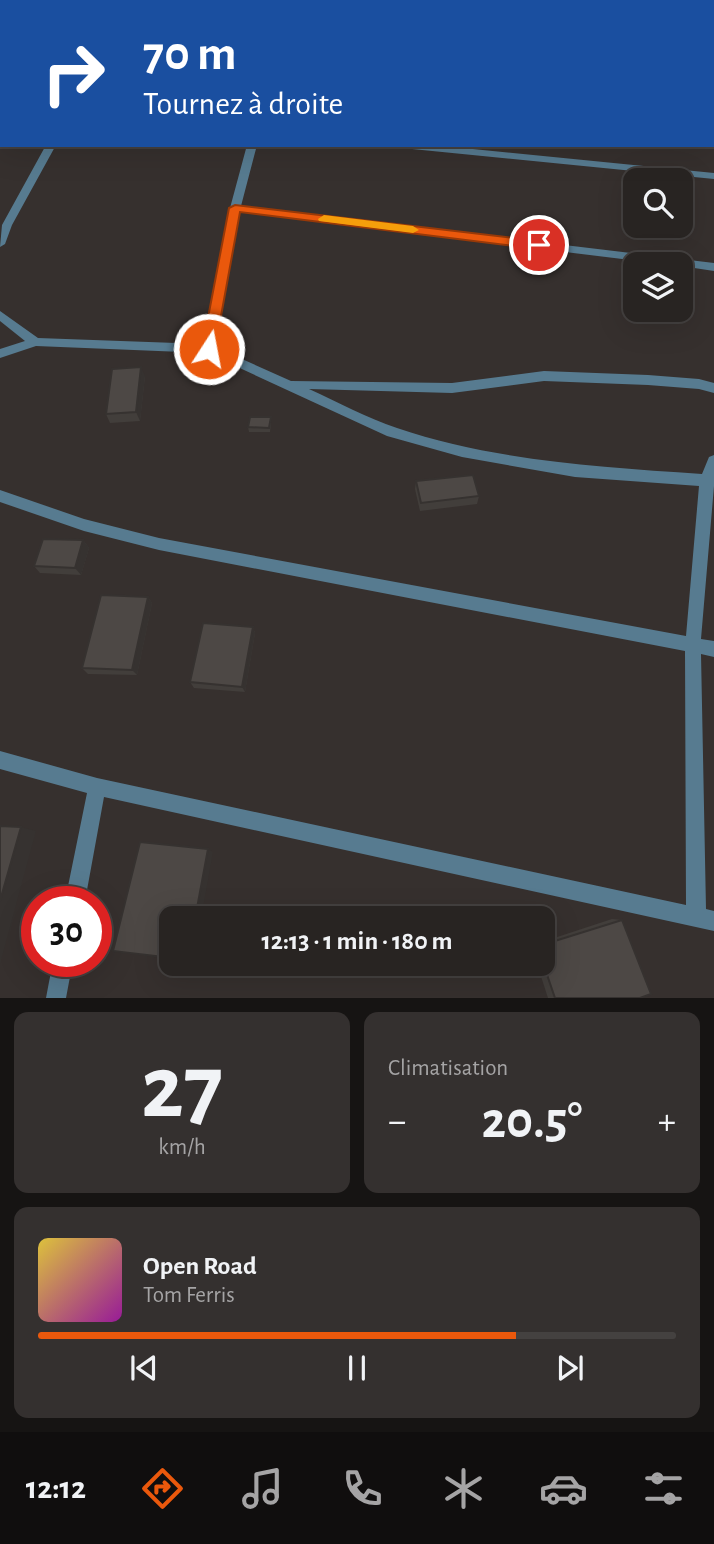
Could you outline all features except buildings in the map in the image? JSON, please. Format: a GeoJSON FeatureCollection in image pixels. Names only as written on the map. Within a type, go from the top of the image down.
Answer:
{"type":"FeatureCollection","features":[{"type":"Feature","properties":{"kind":"street"},"geometry":{"type":"LineString","coordinates":[[0,244],[7,225],[50,147]]}},
{"type":"Feature","properties":{"kind":"street"},"geometry":{"type":"LineString","coordinates":[[209,349],[235,208],[251,147]]}},
{"type":"Feature","properties":{"kind":"street"},"geometry":{"type":"LineString","coordinates":[[422,147],[714,176]]}},
{"type":"Feature","properties":{"kind":"street"},"geometry":{"type":"LineString","coordinates":[[235,208],[714,267]]}},
{"type":"Feature","properties":{"kind":"street"},"geometry":{"type":"LineString","coordinates":[[0,315],[35,342]]}},
{"type":"Feature","properties":{"kind":"street"},"geometry":{"type":"LineString","coordinates":[[0,354],[35,342],[209,349],[392,432],[462,452],[575,471],[710,480]]}},
{"type":"Feature","properties":{"kind":"street"},"geometry":{"type":"LineString","coordinates":[[290,384],[452,388],[544,376],[648,380],[699,384],[714,388]]}},
{"type":"Feature","properties":{"kind":"street"},"geometry":{"type":"LineString","coordinates":[[0,760],[97,787],[705,919],[693,645],[714,461]]}},
{"type":"Feature","properties":{"kind":"street"},"geometry":{"type":"LineString","coordinates":[[0,496],[84,525],[159,544],[714,649]]}},
{"type":"Feature","properties":{"kind":"street"},"geometry":{"type":"LineString","coordinates":[[78,886],[97,787]]}},
{"type":"Feature","properties":{"kind":"street"},"geometry":{"type":"LineString","coordinates":[[56,998],[60,977]]}},
{"type":"Feature","properties":{"kind":"slow traffic"},"geometry":{"type":"LineString","coordinates":[[324,219],[413,230]]}},
{"type":"Feature","properties":{"kind":"route"},"geometry":{"type":"LineString","coordinates":[[209,349],[235,208],[539,245]]}}]}
